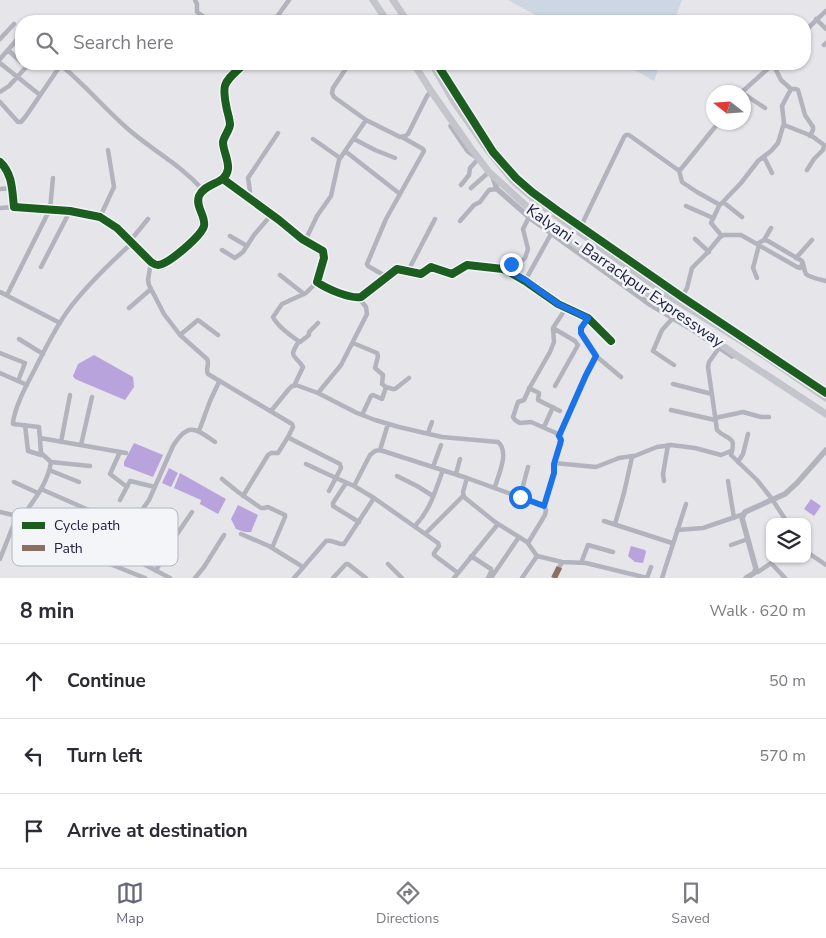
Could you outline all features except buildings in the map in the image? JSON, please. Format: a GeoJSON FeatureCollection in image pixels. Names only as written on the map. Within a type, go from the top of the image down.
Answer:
{"type":"FeatureCollection","features":[{"type":"Feature","properties":{"kind":"highway"},"geometry":{"type":"LineString","coordinates":[[371,0],[380,15]]}},
{"type":"Feature","properties":{"kind":"highway"},"geometry":{"type":"LineString","coordinates":[[395,1],[405,15]]}},
{"type":"Feature","properties":{"kind":"highway","name":"Kalyani - Barrackpur Expressway"},"geometry":{"type":"LineString","coordinates":[[416,70],[491,174],[533,212],[574,244],[826,416]]}},
{"type":"Feature","properties":{"kind":"highway","name":"Kalyani - Barrackpur Expressway"},"geometry":{"type":"LineString","coordinates":[[435,70],[454,102],[487,149],[513,181],[541,205],[666,294],[756,350],[826,398]]}},
{"type":"Feature","properties":{"kind":"street"},"geometry":{"type":"LineString","coordinates":[[195,0],[197,12],[201,15]]}},
{"type":"Feature","properties":{"kind":"street"},"geometry":{"type":"LineString","coordinates":[[278,15],[289,0]]}},
{"type":"Feature","properties":{"kind":"street"},"geometry":{"type":"LineString","coordinates":[[811,25],[826,11]]}},
{"type":"Feature","properties":{"kind":"street"},"geometry":{"type":"LineString","coordinates":[[816,20],[826,29]]}},
{"type":"Feature","properties":{"kind":"street"},"geometry":{"type":"LineString","coordinates":[[0,39],[14,24]]}},
{"type":"Feature","properties":{"kind":"street"},"geometry":{"type":"LineString","coordinates":[[0,58],[15,42]]}},
{"type":"Feature","properties":{"kind":"street"},"geometry":{"type":"LineString","coordinates":[[8,50],[15,56]]}},
{"type":"Feature","properties":{"kind":"street"},"geometry":{"type":"LineString","coordinates":[[1,67],[40,95]]}},
{"type":"Feature","properties":{"kind":"street"},"geometry":{"type":"LineString","coordinates":[[0,92],[6,89],[21,70]]}},
{"type":"Feature","properties":{"kind":"street"},"geometry":{"type":"LineString","coordinates":[[0,102],[14,118],[19,122],[22,121],[57,70]]}},
{"type":"Feature","properties":{"kind":"street"},"geometry":{"type":"LineString","coordinates":[[66,70],[128,129],[178,165],[203,190]]}},
{"type":"Feature","properties":{"kind":"street"},"geometry":{"type":"LineString","coordinates":[[0,208],[50,208],[87,213],[100,217],[117,228],[155,265],[170,259],[185,248],[201,231],[204,222],[198,200],[199,196],[203,190],[223,179],[227,172],[228,166],[223,142],[230,125],[224,87],[229,78],[238,70]]}},
{"type":"Feature","properties":{"kind":"street"},"geometry":{"type":"LineString","coordinates":[[345,70],[333,88],[332,95],[366,120],[423,149],[424,153],[384,224],[367,265],[386,276]]}},
{"type":"Feature","properties":{"kind":"street"},"geometry":{"type":"LineString","coordinates":[[441,70],[493,152],[516,178],[532,192],[682,297],[826,393]]}},
{"type":"Feature","properties":{"kind":"street"},"geometry":{"type":"LineString","coordinates":[[751,85],[767,70]]}},
{"type":"Feature","properties":{"kind":"street"},"geometry":{"type":"LineString","coordinates":[[776,70],[781,80],[791,89],[798,90],[805,116],[813,127],[810,136]]}},
{"type":"Feature","properties":{"kind":"street"},"geometry":{"type":"LineString","coordinates":[[722,236],[712,225],[713,218],[722,203],[758,161],[771,152],[778,143],[784,125],[782,106],[791,89]]}},
{"type":"Feature","properties":{"kind":"street"},"geometry":{"type":"LineString","coordinates":[[402,138],[409,131],[430,92]]}},
{"type":"Feature","properties":{"kind":"street"},"geometry":{"type":"LineString","coordinates":[[751,98],[765,108]]}},
{"type":"Feature","properties":{"kind":"street"},"geometry":{"type":"LineString","coordinates":[[305,241],[317,216],[331,196],[340,158],[366,120]]}},
{"type":"Feature","properties":{"kind":"street"},"geometry":{"type":"LineString","coordinates":[[784,125],[814,138],[824,147],[807,170]]}},
{"type":"Feature","properties":{"kind":"street"},"geometry":{"type":"LineString","coordinates":[[679,170],[713,130]]}},
{"type":"Feature","properties":{"kind":"street"},"geometry":{"type":"LineString","coordinates":[[247,196],[250,190],[248,178],[278,134]]}},
{"type":"Feature","properties":{"kind":"street"},"geometry":{"type":"LineString","coordinates":[[582,227],[626,135],[676,170],[679,170]]}},
{"type":"Feature","properties":{"kind":"street"},"geometry":{"type":"LineString","coordinates":[[313,139],[340,158]]}},
{"type":"Feature","properties":{"kind":"street"},"geometry":{"type":"LineString","coordinates":[[354,139],[395,158]]}},
{"type":"Feature","properties":{"kind":"street"},"geometry":{"type":"LineString","coordinates":[[100,217],[114,187],[108,150]]}},
{"type":"Feature","properties":{"kind":"street"},"geometry":{"type":"LineString","coordinates":[[345,151],[400,194]]}},
{"type":"Feature","properties":{"kind":"street"},"geometry":{"type":"LineString","coordinates":[[764,157],[772,173]]}},
{"type":"Feature","properties":{"kind":"street"},"geometry":{"type":"LineString","coordinates":[[460,185],[470,173],[470,168],[479,158]]}},
{"type":"Feature","properties":{"kind":"street"},"geometry":{"type":"LineString","coordinates":[[0,162],[7,169],[14,207]]}},
{"type":"Feature","properties":{"kind":"street"},"geometry":{"type":"LineString","coordinates":[[679,170],[682,182],[696,192],[722,203],[742,217]]}},
{"type":"Feature","properties":{"kind":"street"},"geometry":{"type":"LineString","coordinates":[[470,173],[478,181]]}},
{"type":"Feature","properties":{"kind":"street"},"geometry":{"type":"LineString","coordinates":[[471,188],[478,181],[491,174],[497,189],[551,234],[651,305],[826,416]]}},
{"type":"Feature","properties":{"kind":"street"},"geometry":{"type":"LineString","coordinates":[[7,295],[50,208],[53,178]]}},
{"type":"Feature","properties":{"kind":"street"},"geometry":{"type":"LineString","coordinates":[[223,179],[272,214],[305,241],[324,253],[317,282],[304,294],[282,304],[274,317],[274,320],[299,341]]}},
{"type":"Feature","properties":{"kind":"street"},"geometry":{"type":"LineString","coordinates":[[0,189],[12,188]]}},
{"type":"Feature","properties":{"kind":"street"},"geometry":{"type":"LineString","coordinates":[[460,221],[474,205],[480,202],[489,190],[497,189]]}},
{"type":"Feature","properties":{"kind":"street"},"geometry":{"type":"LineString","coordinates":[[686,206],[713,218]]}},
{"type":"Feature","properties":{"kind":"street"},"geometry":{"type":"LineString","coordinates":[[41,267],[70,211]]}},
{"type":"Feature","properties":{"kind":"street"},"geometry":{"type":"LineString","coordinates":[[222,250],[234,258],[242,254],[254,235],[272,214]]}},
{"type":"Feature","properties":{"kind":"street"},"geometry":{"type":"LineString","coordinates":[[506,270],[511,264],[525,258],[528,250],[523,229],[529,217]]}},
{"type":"Feature","properties":{"kind":"street"},"geometry":{"type":"LineString","coordinates":[[90,466],[51,462],[40,451],[39,427],[15,425],[12,422],[27,385],[69,309],[131,242],[148,219]]}},
{"type":"Feature","properties":{"kind":"street"},"geometry":{"type":"LineString","coordinates":[[408,271],[435,219]]}},
{"type":"Feature","properties":{"kind":"street"},"geometry":{"type":"LineString","coordinates":[[757,278],[753,268],[758,244],[764,240],[771,228]]}},
{"type":"Feature","properties":{"kind":"street"},"geometry":{"type":"LineString","coordinates":[[526,281],[551,234]]}},
{"type":"Feature","properties":{"kind":"street"},"geometry":{"type":"LineString","coordinates":[[682,297],[692,268],[722,236],[739,235],[797,267],[800,268],[803,263]]}},
{"type":"Feature","properties":{"kind":"street"},"geometry":{"type":"LineString","coordinates":[[230,236],[247,246]]}},
{"type":"Feature","properties":{"kind":"street"},"geometry":{"type":"LineString","coordinates":[[695,240],[709,252]]}},
{"type":"Feature","properties":{"kind":"street"},"geometry":{"type":"LineString","coordinates":[[764,240],[803,263],[806,274],[826,281]]}},
{"type":"Feature","properties":{"kind":"street"},"geometry":{"type":"LineString","coordinates":[[796,258],[812,240]]}},
{"type":"Feature","properties":{"kind":"street"},"geometry":{"type":"LineString","coordinates":[[151,262],[148,284],[164,314],[180,335],[208,359],[207,374],[293,425],[278,453],[268,455],[243,496]]}},
{"type":"Feature","properties":{"kind":"street"},"geometry":{"type":"LineString","coordinates":[[359,298],[397,269],[421,274],[431,267],[454,274],[467,265],[506,270],[526,281],[554,301],[588,318],[611,341]]}},
{"type":"Feature","properties":{"kind":"street"},"geometry":{"type":"LineString","coordinates":[[280,275],[304,294]]}},
{"type":"Feature","properties":{"kind":"street"},"geometry":{"type":"LineString","coordinates":[[317,282],[343,294],[359,298],[366,307],[367,314],[339,368],[318,393]]}},
{"type":"Feature","properties":{"kind":"street"},"geometry":{"type":"LineString","coordinates":[[129,308],[151,289]]}},
{"type":"Feature","properties":{"kind":"street"},"geometry":{"type":"LineString","coordinates":[[0,292],[60,323]]}},
{"type":"Feature","properties":{"kind":"street"},"geometry":{"type":"LineString","coordinates":[[528,543],[545,515],[546,510],[544,506],[561,442],[556,433],[544,427],[531,422],[521,423],[513,418],[518,402],[524,401],[529,388],[550,352],[554,343],[553,328],[566,308]]}},
{"type":"Feature","properties":{"kind":"street"},"geometry":{"type":"LineString","coordinates":[[588,318],[581,328],[581,333],[596,356],[621,377]]}},
{"type":"Feature","properties":{"kind":"street"},"geometry":{"type":"LineString","coordinates":[[672,318],[662,330],[653,351],[674,365]]}},
{"type":"Feature","properties":{"kind":"street"},"geometry":{"type":"LineString","coordinates":[[180,335],[198,320],[218,335]]}},
{"type":"Feature","properties":{"kind":"street"},"geometry":{"type":"LineString","coordinates":[[271,411],[286,392],[294,386],[303,367],[292,355],[292,352],[299,341],[302,341],[309,335],[309,332],[318,323]]}},
{"type":"Feature","properties":{"kind":"street"},"geometry":{"type":"LineString","coordinates":[[553,328],[578,344],[555,386]]}},
{"type":"Feature","properties":{"kind":"street"},"geometry":{"type":"LineString","coordinates":[[19,339],[43,354]]}},
{"type":"Feature","properties":{"kind":"street"},"geometry":{"type":"LineString","coordinates":[[353,343],[377,353],[375,368],[383,375],[382,384],[386,387],[393,390],[410,378]]}},
{"type":"Feature","properties":{"kind":"street"},"geometry":{"type":"LineString","coordinates":[[719,348],[709,362],[708,367],[718,431],[732,440],[734,446],[731,455],[755,478],[784,518]]}},
{"type":"Feature","properties":{"kind":"street"},"geometry":{"type":"LineString","coordinates":[[0,353],[25,363],[18,381]]}},
{"type":"Feature","properties":{"kind":"street"},"geometry":{"type":"LineString","coordinates":[[559,436],[596,356]]}},
{"type":"Feature","properties":{"kind":"street"},"geometry":{"type":"LineString","coordinates":[[0,374],[27,385]]}},
{"type":"Feature","properties":{"kind":"street"},"geometry":{"type":"LineString","coordinates":[[199,431],[219,382]]}},
{"type":"Feature","properties":{"kind":"street"},"geometry":{"type":"LineString","coordinates":[[673,384],[712,394]]}},
{"type":"Feature","properties":{"kind":"street"},"geometry":{"type":"LineString","coordinates":[[294,386],[318,393],[350,410],[388,424],[442,437],[500,443],[504,459],[495,487]]}},
{"type":"Feature","properties":{"kind":"street"},"geometry":{"type":"LineString","coordinates":[[362,415],[371,396],[382,399],[386,387]]}},
{"type":"Feature","properties":{"kind":"street"},"geometry":{"type":"LineString","coordinates":[[529,388],[539,393],[538,400],[560,411]]}},
{"type":"Feature","properties":{"kind":"street"},"geometry":{"type":"LineString","coordinates":[[61,442],[70,395]]}},
{"type":"Feature","properties":{"kind":"street"},"geometry":{"type":"LineString","coordinates":[[81,445],[92,397]]}},
{"type":"Feature","properties":{"kind":"street"},"geometry":{"type":"LineString","coordinates":[[544,427],[553,407]]}},
{"type":"Feature","properties":{"kind":"street"},"geometry":{"type":"LineString","coordinates":[[671,410],[715,419],[743,412],[768,417]]}},
{"type":"Feature","properties":{"kind":"street"},"geometry":{"type":"LineString","coordinates":[[428,434],[432,422]]}},
{"type":"Feature","properties":{"kind":"street"},"geometry":{"type":"LineString","coordinates":[[380,450],[388,424]]}},
{"type":"Feature","properties":{"kind":"street"},"geometry":{"type":"LineString","coordinates":[[25,425],[28,451],[43,455]]}},
{"type":"Feature","properties":{"kind":"street"},"geometry":{"type":"LineString","coordinates":[[143,508],[178,439],[190,429],[199,431],[215,442]]}},
{"type":"Feature","properties":{"kind":"street"},"geometry":{"type":"LineString","coordinates":[[738,462],[744,454],[748,434]]}},
{"type":"Feature","properties":{"kind":"street"},"geometry":{"type":"LineString","coordinates":[[288,437],[340,464],[341,468],[329,491]]}},
{"type":"Feature","properties":{"kind":"street"},"geometry":{"type":"LineString","coordinates":[[40,438],[126,453]]}},
{"type":"Feature","properties":{"kind":"street"},"geometry":{"type":"LineString","coordinates":[[433,466],[441,445]]}},
{"type":"Feature","properties":{"kind":"street"},"geometry":{"type":"LineString","coordinates":[[554,463],[596,467],[618,458],[633,456],[668,445],[695,448],[721,455],[732,451]]}},
{"type":"Feature","properties":{"kind":"street"},"geometry":{"type":"LineString","coordinates":[[664,481],[663,474],[668,445]]}},
{"type":"Feature","properties":{"kind":"street"},"geometry":{"type":"LineString","coordinates":[[354,486],[370,455],[374,451],[380,450],[495,487],[544,506]]}},
{"type":"Feature","properties":{"kind":"street"},"geometry":{"type":"LineString","coordinates":[[677,530],[703,528],[734,518],[785,494],[826,450]]}},
{"type":"Feature","properties":{"kind":"street"},"geometry":{"type":"LineString","coordinates":[[120,452],[110,474],[127,487]]}},
{"type":"Feature","properties":{"kind":"street"},"geometry":{"type":"LineString","coordinates":[[615,524],[624,493],[630,459],[633,456]]}},
{"type":"Feature","properties":{"kind":"street"},"geometry":{"type":"LineString","coordinates":[[456,474],[460,459]]}},
{"type":"Feature","properties":{"kind":"street"},"geometry":{"type":"LineString","coordinates":[[26,508],[40,491],[50,470],[51,462]]}},
{"type":"Feature","properties":{"kind":"street"},"geometry":{"type":"LineString","coordinates":[[306,464],[354,486],[415,526],[439,544],[434,555],[458,573]]}},
{"type":"Feature","properties":{"kind":"street"},"geometry":{"type":"LineString","coordinates":[[520,497],[528,467]]}},
{"type":"Feature","properties":{"kind":"street"},"geometry":{"type":"LineString","coordinates":[[50,470],[79,482]]}},
{"type":"Feature","properties":{"kind":"street"},"geometry":{"type":"LineString","coordinates":[[415,526],[424,515],[443,470]]}},
{"type":"Feature","properties":{"kind":"street"},"geometry":{"type":"LineString","coordinates":[[397,476],[433,496]]}},
{"type":"Feature","properties":{"kind":"street"},"geometry":{"type":"LineString","coordinates":[[425,534],[463,496],[468,478]]}},
{"type":"Feature","properties":{"kind":"street"},"geometry":{"type":"LineString","coordinates":[[222,479],[262,508],[267,507],[285,515],[272,548]]}},
{"type":"Feature","properties":{"kind":"street"},"geometry":{"type":"LineString","coordinates":[[120,500],[130,481],[155,487]]}},
{"type":"Feature","properties":{"kind":"street"},"geometry":{"type":"LineString","coordinates":[[728,481],[734,518]]}},
{"type":"Feature","properties":{"kind":"street"},"geometry":{"type":"LineString","coordinates":[[14,482],[82,508]]}},
{"type":"Feature","properties":{"kind":"street"},"geometry":{"type":"LineString","coordinates":[[346,483],[333,506],[359,522]]}},
{"type":"Feature","properties":{"kind":"street"},"geometry":{"type":"LineString","coordinates":[[463,496],[498,524],[528,543],[537,556],[562,562],[581,563],[607,568],[625,576],[647,578],[650,567]]}},
{"type":"Feature","properties":{"kind":"street"},"geometry":{"type":"LineString","coordinates":[[294,578],[327,540],[344,544],[374,498]]}},
{"type":"Feature","properties":{"kind":"street"},"geometry":{"type":"LineString","coordinates":[[662,578],[686,504]]}},
{"type":"Feature","properties":{"kind":"street"},"geometry":{"type":"LineString","coordinates":[[178,533],[192,512]]}},
{"type":"Feature","properties":{"kind":"street"},"geometry":{"type":"LineString","coordinates":[[744,514],[742,518],[756,569],[754,572]]}},
{"type":"Feature","properties":{"kind":"street"},"geometry":{"type":"LineString","coordinates":[[604,521],[672,543]]}},
{"type":"Feature","properties":{"kind":"street"},"geometry":{"type":"LineString","coordinates":[[454,578],[498,524]]}},
{"type":"Feature","properties":{"kind":"street"},"geometry":{"type":"LineString","coordinates":[[0,559],[12,532]]}},
{"type":"Feature","properties":{"kind":"street"},"geometry":{"type":"LineString","coordinates":[[241,534],[259,541],[303,567]]}},
{"type":"Feature","properties":{"kind":"street"},"geometry":{"type":"LineString","coordinates":[[195,578],[224,535]]}},
{"type":"Feature","properties":{"kind":"street"},"geometry":{"type":"LineString","coordinates":[[490,577],[519,537]]}},
{"type":"Feature","properties":{"kind":"street"},"geometry":{"type":"LineString","coordinates":[[731,545],[748,539]]}},
{"type":"Feature","properties":{"kind":"street"},"geometry":{"type":"LineString","coordinates":[[581,563],[588,545],[613,552]]}},
{"type":"Feature","properties":{"kind":"street"},"geometry":{"type":"LineString","coordinates":[[811,555],[826,565]]}},
{"type":"Feature","properties":{"kind":"street"},"geometry":{"type":"LineString","coordinates":[[471,556],[490,569],[490,577]]}},
{"type":"Feature","properties":{"kind":"street"},"geometry":{"type":"LineString","coordinates":[[522,578],[537,556]]}},
{"type":"Feature","properties":{"kind":"street"},"geometry":{"type":"LineString","coordinates":[[554,578],[562,562]]}},
{"type":"Feature","properties":{"kind":"street"},"geometry":{"type":"LineString","coordinates":[[746,578],[771,563],[786,578]]}},
{"type":"Feature","properties":{"kind":"street"},"geometry":{"type":"LineString","coordinates":[[333,578],[346,564],[366,578]]}},
{"type":"Feature","properties":{"kind":"street"},"geometry":{"type":"LineString","coordinates":[[388,564],[402,578]]}},
{"type":"Feature","properties":{"kind":"street"},"geometry":{"type":"LineString","coordinates":[[114,566],[145,578]]}},
{"type":"Feature","properties":{"kind":"street"},"geometry":{"type":"LineString","coordinates":[[147,566],[170,578]]}},
{"type":"Feature","properties":{"kind":"street"},"geometry":{"type":"LineString","coordinates":[[155,578],[159,566]]}},
{"type":"Feature","properties":{"kind":"shaded area"},"geometry":{"type":"Polygon","coordinates":[[[508,0],[682,0],[676,15],[535,15],[508,0]]]}},
{"type":"Feature","properties":{"kind":"shaded area"},"geometry":{"type":"Polygon","coordinates":[[[635,70],[658,70],[654,81],[635,70]]]}},
{"type":"Feature","properties":{"kind":"shaded area"},"geometry":{"type":"Polygon","coordinates":[[[94,355],[133,377],[134,387],[125,400],[75,379],[73,376],[78,364],[94,355]]]}},
{"type":"Feature","properties":{"kind":"shaded area"},"geometry":{"type":"Polygon","coordinates":[[[134,443],[163,455],[153,477],[124,466],[124,462],[134,443]]]}},
{"type":"Feature","properties":{"kind":"shaded area"},"geometry":{"type":"Polygon","coordinates":[[[169,468],[178,473],[171,487],[162,483],[169,468]]]}},
{"type":"Feature","properties":{"kind":"shaded area"},"geometry":{"type":"Polygon","coordinates":[[[180,473],[226,499],[218,514],[200,504],[201,500],[174,488],[180,473]]]}},
{"type":"Feature","properties":{"kind":"shaded area"},"geometry":{"type":"Polygon","coordinates":[[[811,499],[821,506],[814,516],[804,509],[811,499]]]}},
{"type":"Feature","properties":{"kind":"shaded area"},"geometry":{"type":"Polygon","coordinates":[[[238,505],[258,515],[251,532],[236,529],[231,519],[238,505]]]}},
{"type":"Feature","properties":{"kind":"shaded area"},"geometry":{"type":"Polygon","coordinates":[[[631,546],[645,550],[643,563],[635,562],[628,556],[631,546]]]}},
{"type":"Feature","properties":{"kind":"marked path"},"geometry":{"type":"LineString","coordinates":[[554,578],[562,562]]}},
{"type":"Feature","properties":{"kind":"cycle path"},"geometry":{"type":"LineString","coordinates":[[0,162],[10,177],[14,207],[70,211],[100,217],[117,228],[151,262],[157,265],[163,263],[184,249],[202,231],[204,219],[198,204],[199,196],[206,188],[220,181],[228,169],[223,142],[230,125],[224,88],[228,80],[238,70]]}},
{"type":"Feature","properties":{"kind":"cycle path"},"geometry":{"type":"LineString","coordinates":[[441,70],[493,152],[516,178],[532,192],[682,297],[826,393]]}},
{"type":"Feature","properties":{"kind":"cycle path"},"geometry":{"type":"LineString","coordinates":[[223,179],[302,239],[323,251],[324,258],[317,282],[332,290],[345,295],[361,297],[397,269],[421,274],[431,267],[452,274],[467,265],[503,269],[525,281],[558,304],[588,318],[611,341]]}},
{"type":"Feature","properties":{"kind":"route"},"geometry":{"type":"LineString","coordinates":[[511,264],[506,270],[524,279],[558,304],[588,318],[580,330],[596,356],[559,436],[561,440],[554,464],[554,473],[544,506],[520,497]]}}]}
